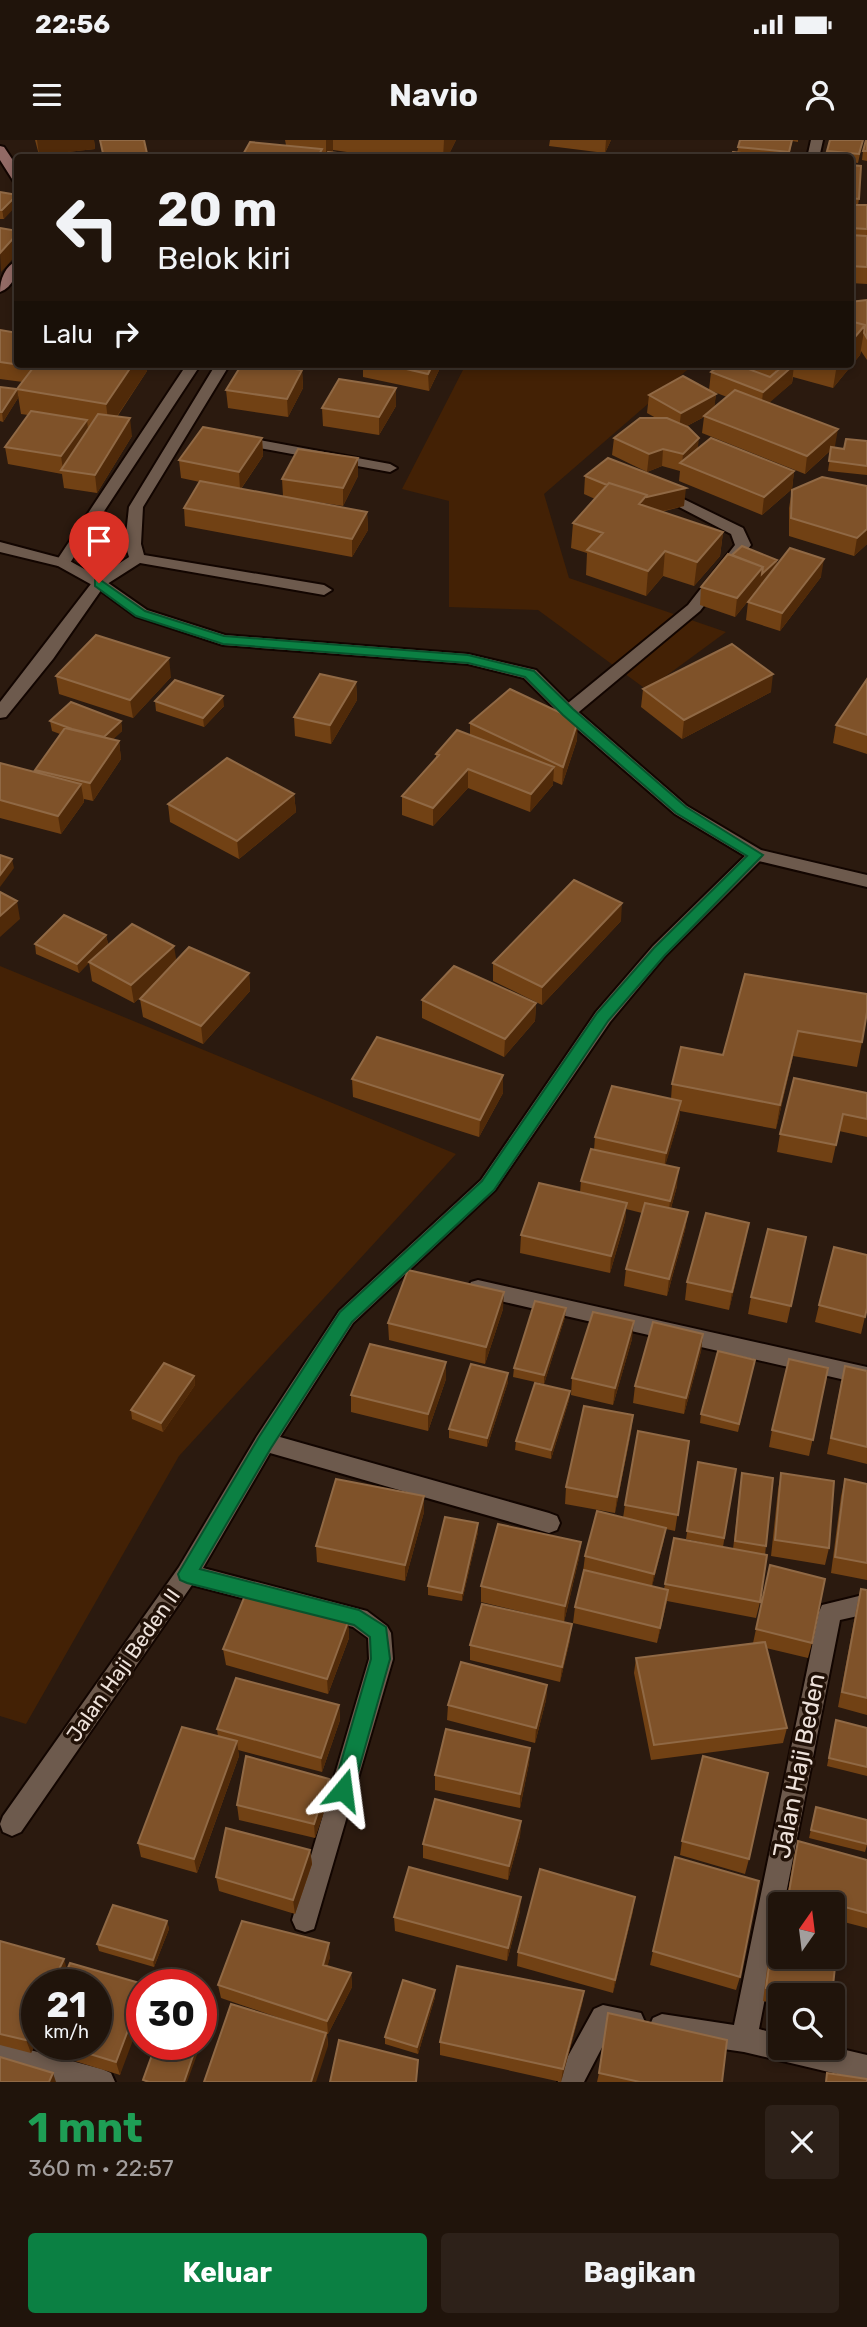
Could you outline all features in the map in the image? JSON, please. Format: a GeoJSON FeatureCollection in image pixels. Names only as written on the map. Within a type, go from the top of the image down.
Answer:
{"type":"FeatureCollection","features":[{"type":"Feature","properties":{"kind":"main road"},"geometry":{"type":"LineString","coordinates":[[0,150],[14,173]]}},
{"type":"Feature","properties":{"kind":"main road"},"geometry":{"type":"LineString","coordinates":[[0,288],[14,269]]}},
{"type":"Feature","properties":{"kind":"street"},"geometry":{"type":"LineString","coordinates":[[63,563],[191,368]]}},
{"type":"Feature","properties":{"kind":"street"},"geometry":{"type":"LineString","coordinates":[[136,558],[136,507],[188,431],[221,368]]}},
{"type":"Feature","properties":{"kind":"street"},"geometry":{"type":"LineString","coordinates":[[220,436],[390,468]]}},
{"type":"Feature","properties":{"kind":"street"},"geometry":{"type":"LineString","coordinates":[[568,712],[694,608],[743,545],[738,531],[644,484]]}},
{"type":"Feature","properties":{"kind":"street"},"geometry":{"type":"LineString","coordinates":[[0,547],[63,563],[99,583],[141,613],[223,640],[468,659],[530,674],[568,712],[681,810],[756,855],[867,881]]}},
{"type":"Feature","properties":{"kind":"street"},"geometry":{"type":"LineString","coordinates":[[0,713],[47,655],[99,583],[136,558],[324,590]]}},
{"type":"Feature","properties":{"kind":"street","name":"Jalan Haji Beden II"},"geometry":{"type":"LineString","coordinates":[[12,1824],[187,1574],[265,1443],[346,1317],[488,1185],[603,1017],[659,951],[756,855]]}},
{"type":"Feature","properties":{"kind":"street"},"geometry":{"type":"LineString","coordinates":[[396,1269],[422,1275]]}},
{"type":"Feature","properties":{"kind":"street"},"geometry":{"type":"LineString","coordinates":[[463,1284],[867,1376]]}},
{"type":"Feature","properties":{"kind":"street"},"geometry":{"type":"LineString","coordinates":[[265,1443],[548,1523]]}},
{"type":"Feature","properties":{"kind":"street"},"geometry":{"type":"LineString","coordinates":[[187,1574],[359,1618],[379,1633],[381,1659],[305,1920]]}},
{"type":"Feature","properties":{"kind":"street","name":"Jalan Haji Beden"},"geometry":{"type":"LineString","coordinates":[[744,2039],[830,1612],[867,1604]]}},
{"type":"Feature","properties":{"kind":"street"},"geometry":{"type":"LineString","coordinates":[[571,2082],[571,2076],[603,2018],[744,2039],[867,2067]]}},
{"type":"Feature","properties":{"kind":"street"},"geometry":{"type":"LineString","coordinates":[[0,2054],[102,2082]]}},
{"type":"Feature","properties":{"kind":"shaded area"},"geometry":{"type":"Polygon","coordinates":[[[464,368],[689,368],[544,494],[569,578],[726,632],[647,690],[538,610],[449,607],[449,501],[402,489],[464,368]]]}},
{"type":"Feature","properties":{"kind":"shaded area"},"geometry":{"type":"Polygon","coordinates":[[[0,966],[456,1154],[179,1456],[26,1724],[0,1716],[0,966]]]}},
{"type":"Feature","properties":{"kind":"building"},"geometry":{"type":"Polygon","coordinates":[[[100,140],[144,140],[147,154],[103,154],[100,140]]]}},
{"type":"Feature","properties":{"kind":"building"},"geometry":{"type":"Polygon","coordinates":[[[740,140],[792,140],[789,152],[738,147],[740,140]]]}},
{"type":"Feature","properties":{"kind":"building"},"geometry":{"type":"Polygon","coordinates":[[[830,140],[863,140],[859,154],[827,151],[830,140]]]}},
{"type":"Feature","properties":{"kind":"building"},"geometry":{"type":"Polygon","coordinates":[[[250,142],[322,149],[319,154],[243,154],[250,142]]]}},
{"type":"Feature","properties":{"kind":"building"},"geometry":{"type":"Polygon","coordinates":[[[854,165],[861,166],[859,199],[854,198],[854,165]]]}},
{"type":"Feature","properties":{"kind":"building"},"geometry":{"type":"Polygon","coordinates":[[[0,192],[14,194],[14,198],[0,210],[0,192]]]}},
{"type":"Feature","properties":{"kind":"building"},"geometry":{"type":"Polygon","coordinates":[[[854,205],[867,205],[867,229],[854,228],[854,205]]]}},
{"type":"Feature","properties":{"kind":"building"},"geometry":{"type":"Polygon","coordinates":[[[0,228],[14,230],[14,237],[0,253],[0,228]]]}},
{"type":"Feature","properties":{"kind":"building"},"geometry":{"type":"Polygon","coordinates":[[[854,235],[867,236],[867,267],[854,266],[854,235]]]}},
{"type":"Feature","properties":{"kind":"building"},"geometry":{"type":"Polygon","coordinates":[[[867,300],[867,338],[864,333],[865,325],[854,322],[854,302],[867,300]]]}},
{"type":"Feature","properties":{"kind":"building"},"geometry":{"type":"Polygon","coordinates":[[[854,322],[865,325],[854,338],[854,322]]]}},
{"type":"Feature","properties":{"kind":"building"},"geometry":{"type":"Polygon","coordinates":[[[0,330],[14,332],[14,364],[0,362],[0,330]]]}},
{"type":"Feature","properties":{"kind":"building"},"geometry":{"type":"Polygon","coordinates":[[[33,368],[130,368],[106,404],[17,389],[33,368]]]}},
{"type":"Feature","properties":{"kind":"building"},"geometry":{"type":"Polygon","coordinates":[[[240,368],[302,370],[287,399],[226,390],[240,368]]]}},
{"type":"Feature","properties":{"kind":"building"},"geometry":{"type":"Polygon","coordinates":[[[402,368],[431,368],[428,374],[402,368]]]}},
{"type":"Feature","properties":{"kind":"building"},"geometry":{"type":"Polygon","coordinates":[[[716,368],[746,368],[770,377],[778,370],[772,368],[791,368],[763,392],[711,372],[716,368]]]}},
{"type":"Feature","properties":{"kind":"building"},"geometry":{"type":"Polygon","coordinates":[[[683,376],[716,394],[681,413],[649,395],[683,376]]]}},
{"type":"Feature","properties":{"kind":"building"},"geometry":{"type":"Polygon","coordinates":[[[339,379],[396,388],[379,417],[322,408],[339,379]]]}},
{"type":"Feature","properties":{"kind":"building"},"geometry":{"type":"Polygon","coordinates":[[[0,387],[17,389],[2,412],[0,412],[0,387]]]}},
{"type":"Feature","properties":{"kind":"building"},"geometry":{"type":"Polygon","coordinates":[[[735,390],[838,429],[807,456],[704,416],[735,390]]]}},
{"type":"Feature","properties":{"kind":"building"},"geometry":{"type":"Polygon","coordinates":[[[31,411],[87,420],[61,456],[5,447],[31,411]]]}},
{"type":"Feature","properties":{"kind":"building"},"geometry":{"type":"Polygon","coordinates":[[[98,414],[130,418],[95,475],[61,470],[98,414]]]}},
{"type":"Feature","properties":{"kind":"building"},"geometry":{"type":"Polygon","coordinates":[[[640,418],[667,418],[688,427],[699,438],[683,454],[663,449],[649,454],[614,438],[640,418]]]}},
{"type":"Feature","properties":{"kind":"building"},"geometry":{"type":"Polygon","coordinates":[[[203,427],[262,438],[239,472],[179,460],[203,427]]]}},
{"type":"Feature","properties":{"kind":"building"},"geometry":{"type":"Polygon","coordinates":[[[711,438],[794,471],[764,497],[680,463],[711,438]]]}},
{"type":"Feature","properties":{"kind":"building"},"geometry":{"type":"Polygon","coordinates":[[[846,439],[867,441],[867,466],[829,461],[831,447],[844,449],[846,439]]]}},
{"type":"Feature","properties":{"kind":"building"},"geometry":{"type":"Polygon","coordinates":[[[298,449],[358,458],[343,488],[282,479],[298,449]]]}},
{"type":"Feature","properties":{"kind":"building"},"geometry":{"type":"Polygon","coordinates":[[[608,458],[686,488],[647,497],[585,476],[608,458]]]}},
{"type":"Feature","properties":{"kind":"building"},"geometry":{"type":"Polygon","coordinates":[[[822,477],[867,486],[867,529],[857,538],[791,518],[792,490],[822,477]]]}},
{"type":"Feature","properties":{"kind":"building"},"geometry":{"type":"Polygon","coordinates":[[[200,481],[367,512],[352,539],[184,508],[200,481]]]}},
{"type":"Feature","properties":{"kind":"building"},"geometry":{"type":"Polygon","coordinates":[[[609,483],[647,495],[639,504],[723,532],[697,562],[665,551],[648,571],[587,550],[603,533],[573,523],[609,483]]]}},
{"type":"Feature","properties":{"kind":"building"},"geometry":{"type":"Polygon","coordinates":[[[742,546],[777,560],[762,574],[763,567],[732,555],[742,546]]]}},
{"type":"Feature","properties":{"kind":"building"},"geometry":{"type":"Polygon","coordinates":[[[790,548],[824,559],[782,613],[748,602],[790,548]]]}},
{"type":"Feature","properties":{"kind":"building"},"geometry":{"type":"Polygon","coordinates":[[[728,554],[763,567],[737,598],[701,587],[728,554]]]}},
{"type":"Feature","properties":{"kind":"building"},"geometry":{"type":"Polygon","coordinates":[[[96,635],[169,658],[130,700],[56,676],[96,635]]]}},
{"type":"Feature","properties":{"kind":"building"},"geometry":{"type":"Polygon","coordinates":[[[732,644],[773,674],[684,720],[643,689],[732,644]]]}},
{"type":"Feature","properties":{"kind":"building"},"geometry":{"type":"Polygon","coordinates":[[[320,674],[356,682],[330,725],[294,717],[320,674]]]}},
{"type":"Feature","properties":{"kind":"building"},"geometry":{"type":"Polygon","coordinates":[[[867,679],[867,735],[836,725],[867,679]]]}},
{"type":"Feature","properties":{"kind":"building"},"geometry":{"type":"Polygon","coordinates":[[[175,680],[223,696],[203,718],[155,701],[175,680]]]}},
{"type":"Feature","properties":{"kind":"building"},"geometry":{"type":"Polygon","coordinates":[[[510,689],[578,721],[563,767],[470,723],[510,689]]]}},
{"type":"Feature","properties":{"kind":"building"},"geometry":{"type":"Polygon","coordinates":[[[71,702],[121,721],[104,737],[50,721],[71,702]]]}},
{"type":"Feature","properties":{"kind":"building"},"geometry":{"type":"Polygon","coordinates":[[[65,728],[119,741],[90,783],[35,770],[65,728]]]}},
{"type":"Feature","properties":{"kind":"building"},"geometry":{"type":"Polygon","coordinates":[[[457,730],[554,767],[531,794],[468,769],[433,808],[402,796],[439,755],[436,754],[457,730]]]}},
{"type":"Feature","properties":{"kind":"building"},"geometry":{"type":"Polygon","coordinates":[[[227,758],[294,794],[237,841],[168,804],[227,758]]]}},
{"type":"Feature","properties":{"kind":"building"},"geometry":{"type":"Polygon","coordinates":[[[0,763],[81,784],[58,816],[0,800],[0,763]]]}},
{"type":"Feature","properties":{"kind":"building"},"geometry":{"type":"Polygon","coordinates":[[[0,855],[12,859],[0,875],[0,855]]]}},
{"type":"Feature","properties":{"kind":"building"},"geometry":{"type":"Polygon","coordinates":[[[574,880],[622,903],[542,987],[493,963],[574,880]]]}},
{"type":"Feature","properties":{"kind":"building"},"geometry":{"type":"Polygon","coordinates":[[[0,892],[17,901],[0,916],[0,892]]]}},
{"type":"Feature","properties":{"kind":"building"},"geometry":{"type":"Polygon","coordinates":[[[64,915],[106,935],[77,964],[35,944],[64,915]]]}},
{"type":"Feature","properties":{"kind":"building"},"geometry":{"type":"Polygon","coordinates":[[[132,924],[174,946],[131,985],[89,962],[132,924]]]}},
{"type":"Feature","properties":{"kind":"building"},"geometry":{"type":"Polygon","coordinates":[[[189,947],[249,973],[201,1026],[140,999],[189,947]]]}},
{"type":"Feature","properties":{"kind":"building"},"geometry":{"type":"Polygon","coordinates":[[[454,966],[536,1003],[505,1039],[422,1000],[454,966]]]}},
{"type":"Feature","properties":{"kind":"building"},"geometry":{"type":"Polygon","coordinates":[[[745,974],[867,994],[862,1042],[798,1031],[780,1105],[672,1084],[681,1047],[723,1055],[745,974]]]}},
{"type":"Feature","properties":{"kind":"building"},"geometry":{"type":"Polygon","coordinates":[[[377,1037],[503,1075],[480,1120],[352,1079],[377,1037]]]}},
{"type":"Feature","properties":{"kind":"building"},"geometry":{"type":"Polygon","coordinates":[[[794,1078],[867,1093],[867,1119],[843,1114],[836,1145],[780,1134],[794,1078]]]}},
{"type":"Feature","properties":{"kind":"building"},"geometry":{"type":"Polygon","coordinates":[[[612,1086],[681,1101],[666,1153],[595,1137],[612,1086]]]}},
{"type":"Feature","properties":{"kind":"building"},"geometry":{"type":"Polygon","coordinates":[[[591,1149],[679,1168],[670,1201],[581,1181],[591,1149]]]}},
{"type":"Feature","properties":{"kind":"building"},"geometry":{"type":"Polygon","coordinates":[[[539,1183],[627,1203],[611,1256],[521,1235],[539,1183]]]}},
{"type":"Feature","properties":{"kind":"building"},"geometry":{"type":"Polygon","coordinates":[[[645,1203],[688,1212],[669,1279],[626,1269],[645,1203]]]}},
{"type":"Feature","properties":{"kind":"building"},"geometry":{"type":"Polygon","coordinates":[[[706,1213],[749,1223],[732,1292],[687,1282],[706,1213]]]}},
{"type":"Feature","properties":{"kind":"building"},"geometry":{"type":"Polygon","coordinates":[[[768,1229],[806,1237],[791,1306],[751,1297],[768,1229]]]}},
{"type":"Feature","properties":{"kind":"building"},"geometry":{"type":"Polygon","coordinates":[[[834,1247],[867,1255],[865,1317],[819,1305],[834,1247]]]}},
{"type":"Feature","properties":{"kind":"building"},"geometry":{"type":"Polygon","coordinates":[[[408,1270],[504,1292],[486,1347],[388,1323],[408,1270]]]}},
{"type":"Feature","properties":{"kind":"building"},"geometry":{"type":"Polygon","coordinates":[[[535,1301],[566,1308],[544,1375],[514,1368],[535,1301]]]}},
{"type":"Feature","properties":{"kind":"building"},"geometry":{"type":"Polygon","coordinates":[[[593,1312],[634,1321],[615,1388],[572,1378],[593,1312]]]}},
{"type":"Feature","properties":{"kind":"building"},"geometry":{"type":"Polygon","coordinates":[[[653,1322],[703,1334],[686,1398],[635,1386],[653,1322]]]}},
{"type":"Feature","properties":{"kind":"building"},"geometry":{"type":"Polygon","coordinates":[[[370,1344],[446,1362],[428,1414],[351,1395],[370,1344]]]}},
{"type":"Feature","properties":{"kind":"building"},"geometry":{"type":"Polygon","coordinates":[[[718,1351],[755,1360],[739,1424],[701,1414],[718,1351]]]}},
{"type":"Feature","properties":{"kind":"building"},"geometry":{"type":"Polygon","coordinates":[[[789,1359],[828,1368],[813,1440],[772,1430],[789,1359]]]}},
{"type":"Feature","properties":{"kind":"building"},"geometry":{"type":"Polygon","coordinates":[[[164,1363],[194,1376],[161,1423],[131,1410],[164,1363]]]}},
{"type":"Feature","properties":{"kind":"building"},"geometry":{"type":"Polygon","coordinates":[[[471,1364],[508,1373],[487,1438],[449,1429],[471,1364]]]}},
{"type":"Feature","properties":{"kind":"building"},"geometry":{"type":"Polygon","coordinates":[[[845,1366],[867,1371],[867,1447],[831,1438],[845,1366]]]}},
{"type":"Feature","properties":{"kind":"building"},"geometry":{"type":"Polygon","coordinates":[[[535,1383],[570,1391],[551,1450],[516,1441],[535,1383]]]}},
{"type":"Feature","properties":{"kind":"building"},"geometry":{"type":"Polygon","coordinates":[[[584,1406],[633,1415],[617,1497],[566,1487],[584,1406]]]}},
{"type":"Feature","properties":{"kind":"building"},"geometry":{"type":"Polygon","coordinates":[[[638,1431],[689,1441],[678,1515],[625,1505],[638,1431]]]}},
{"type":"Feature","properties":{"kind":"building"},"geometry":{"type":"Polygon","coordinates":[[[698,1462],[736,1469],[724,1538],[687,1531],[698,1462]]]}},
{"type":"Feature","properties":{"kind":"building"},"geometry":{"type":"Polygon","coordinates":[[[742,1473],[773,1478],[766,1546],[735,1541],[742,1473]]]}},
{"type":"Feature","properties":{"kind":"building"},"geometry":{"type":"Polygon","coordinates":[[[781,1473],[834,1481],[829,1548],[775,1540],[781,1473]]]}},
{"type":"Feature","properties":{"kind":"building"},"geometry":{"type":"Polygon","coordinates":[[[336,1479],[424,1496],[405,1565],[316,1546],[336,1479]]]}},
{"type":"Feature","properties":{"kind":"building"},"geometry":{"type":"Polygon","coordinates":[[[845,1479],[867,1484],[867,1563],[835,1557],[845,1479]]]}},
{"type":"Feature","properties":{"kind":"building"},"geometry":{"type":"Polygon","coordinates":[[[597,1511],[666,1528],[654,1574],[585,1556],[597,1511]]]}},
{"type":"Feature","properties":{"kind":"building"},"geometry":{"type":"Polygon","coordinates":[[[445,1517],[478,1523],[462,1593],[428,1586],[445,1517]]]}},
{"type":"Feature","properties":{"kind":"building"},"geometry":{"type":"Polygon","coordinates":[[[498,1524],[581,1542],[565,1606],[481,1586],[498,1524]]]}},
{"type":"Feature","properties":{"kind":"building"},"geometry":{"type":"Polygon","coordinates":[[[674,1538],[767,1555],[760,1602],[665,1584],[674,1538]]]}},
{"type":"Feature","properties":{"kind":"building"},"geometry":{"type":"Polygon","coordinates":[[[770,1565],[825,1579],[812,1643],[756,1629],[770,1565]]]}},
{"type":"Feature","properties":{"kind":"building"},"geometry":{"type":"Polygon","coordinates":[[[584,1570],[668,1590],[660,1628],[575,1607],[584,1570]]]}},
{"type":"Feature","properties":{"kind":"building"},"geometry":{"type":"Polygon","coordinates":[[[861,1589],[867,1590],[867,1698],[842,1692],[861,1589]]]}},
{"type":"Feature","properties":{"kind":"building"},"geometry":{"type":"Polygon","coordinates":[[[246,1593],[348,1622],[327,1679],[223,1649],[246,1593]]]}},
{"type":"Feature","properties":{"kind":"building"},"geometry":{"type":"Polygon","coordinates":[[[482,1604],[572,1624],[562,1667],[470,1645],[482,1604]]]}},
{"type":"Feature","properties":{"kind":"building"},"geometry":{"type":"Polygon","coordinates":[[[765,1642],[787,1728],[654,1745],[636,1658],[765,1642]]]}},
{"type":"Feature","properties":{"kind":"building"},"geometry":{"type":"Polygon","coordinates":[[[461,1662],[547,1685],[536,1728],[448,1705],[461,1662]]]}},
{"type":"Feature","properties":{"kind":"building"},"geometry":{"type":"Polygon","coordinates":[[[236,1678],[339,1705],[321,1758],[217,1729],[236,1678]]]}},
{"type":"Feature","properties":{"kind":"building"},"geometry":{"type":"Polygon","coordinates":[[[836,1720],[867,1728],[867,1767],[829,1758],[836,1720]]]}},
{"type":"Feature","properties":{"kind":"building"},"geometry":{"type":"Polygon","coordinates":[[[182,1727],[237,1741],[194,1859],[138,1843],[182,1727]]]}},
{"type":"Feature","properties":{"kind":"building"},"geometry":{"type":"Polygon","coordinates":[[[446,1729],[530,1748],[520,1794],[435,1775],[446,1729]]]}},
{"type":"Feature","properties":{"kind":"building"},"geometry":{"type":"Polygon","coordinates":[[[246,1756],[329,1779],[314,1824],[237,1805],[246,1756]]]}},
{"type":"Feature","properties":{"kind":"building"},"geometry":{"type":"Polygon","coordinates":[[[703,1756],[768,1773],[749,1859],[682,1841],[703,1756]]]}},
{"type":"Feature","properties":{"kind":"building"},"geometry":{"type":"Polygon","coordinates":[[[435,1799],[521,1821],[509,1866],[423,1844],[435,1799]]]}},
{"type":"Feature","properties":{"kind":"building"},"geometry":{"type":"Polygon","coordinates":[[[816,1807],[867,1820],[867,1844],[811,1830],[816,1807]]]}},
{"type":"Feature","properties":{"kind":"building"},"geometry":{"type":"Polygon","coordinates":[[[226,1828],[310,1850],[293,1900],[216,1877],[226,1828]]]}},
{"type":"Feature","properties":{"kind":"building"},"geometry":{"type":"Polygon","coordinates":[[[798,1841],[867,1860],[867,1913],[845,1907],[845,1892],[789,1892],[798,1841]]]}},
{"type":"Feature","properties":{"kind":"building"},"geometry":{"type":"Polygon","coordinates":[[[675,1857],[759,1881],[740,1977],[653,1951],[675,1857]]]}},
{"type":"Feature","properties":{"kind":"building"},"geometry":{"type":"Polygon","coordinates":[[[409,1867],[521,1897],[508,1948],[394,1917],[409,1867]]]}},
{"type":"Feature","properties":{"kind":"building"},"geometry":{"type":"Polygon","coordinates":[[[540,1869],[635,1897],[615,1980],[518,1952],[540,1869]]]}},
{"type":"Feature","properties":{"kind":"building"},"geometry":{"type":"Polygon","coordinates":[[[113,1905],[167,1921],[153,1960],[97,1944],[113,1905]]]}},
{"type":"Feature","properties":{"kind":"building"},"geometry":{"type":"Polygon","coordinates":[[[242,1921],[329,1943],[323,1965],[351,1973],[327,2021],[218,1985],[242,1921]]]}},
{"type":"Feature","properties":{"kind":"building"},"geometry":{"type":"Polygon","coordinates":[[[0,1941],[64,1959],[59,1969],[21,1969],[21,2039],[0,2034],[0,1941]]]}},
{"type":"Feature","properties":{"kind":"building"},"geometry":{"type":"Polygon","coordinates":[[[70,1963],[91,1969],[67,1969],[70,1963]]]}},
{"type":"Feature","properties":{"kind":"building"},"geometry":{"type":"Polygon","coordinates":[[[457,1966],[584,1991],[563,2069],[440,2042],[457,1966]]]}},
{"type":"Feature","properties":{"kind":"building"},"geometry":{"type":"Polygon","coordinates":[[[769,1969],[835,1969],[833,1983],[768,1983],[766,1988],[769,1969]]]}},
{"type":"Feature","properties":{"kind":"building"},"geometry":{"type":"Polygon","coordinates":[[[112,1975],[126,1979],[126,2035],[116,2062],[109,2060],[112,2060],[112,1975]]]}},
{"type":"Feature","properties":{"kind":"building"},"geometry":{"type":"Polygon","coordinates":[[[403,1980],[435,1990],[417,2047],[385,2037],[403,1980]]]}},
{"type":"Feature","properties":{"kind":"building"},"geometry":{"type":"Polygon","coordinates":[[[231,2004],[326,2033],[311,2082],[204,2082],[212,2060],[217,2060],[217,2044],[231,2004]]]}},
{"type":"Feature","properties":{"kind":"building"},"geometry":{"type":"Polygon","coordinates":[[[608,2013],[727,2040],[722,2082],[640,2082],[599,2073],[608,2013]]]}},
{"type":"Feature","properties":{"kind":"building"},"geometry":{"type":"Polygon","coordinates":[[[339,2040],[418,2060],[416,2082],[330,2082],[339,2040]]]}},
{"type":"Feature","properties":{"kind":"building"},"geometry":{"type":"Polygon","coordinates":[[[0,2057],[53,2073],[49,2082],[0,2082],[0,2057]]]}},
{"type":"Feature","properties":{"kind":"building"},"geometry":{"type":"Polygon","coordinates":[[[150,2060],[192,2060],[184,2082],[143,2080],[150,2060]]]}},
{"type":"Feature","properties":{"kind":"building"},"geometry":{"type":"Polygon","coordinates":[[[827,2073],[867,2079],[867,2082],[826,2082],[827,2073]]]}},
{"type":"Feature","properties":{"kind":"route"},"geometry":{"type":"LineString","coordinates":[[99,583],[141,613],[223,640],[468,659],[530,674],[568,712],[681,810],[756,855],[659,951],[603,1017],[488,1185],[346,1317],[265,1443],[187,1574],[359,1618],[379,1633],[381,1659],[343,1790]]}}]}
